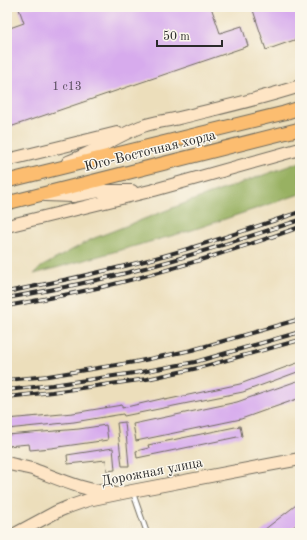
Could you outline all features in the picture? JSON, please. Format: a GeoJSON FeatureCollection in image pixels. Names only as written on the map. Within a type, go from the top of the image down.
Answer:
{"type":"FeatureCollection","features":[{"type":"Feature","properties":{"kind":"main road","name":"Юго-Восточная хорда"},"geometry":{"type":"LineString","coordinates":[[7,180],[300,108]]}},
{"type":"Feature","properties":{"kind":"main road","name":"Юго-Восточная хорда"},"geometry":{"type":"LineString","coordinates":[[7,203],[300,129]]}},
{"type":"Feature","properties":{"kind":"street"},"geometry":{"type":"LineString","coordinates":[[7,160],[270,96],[300,86]]}},
{"type":"Feature","properties":{"kind":"street"},"geometry":{"type":"LineString","coordinates":[[32,174],[77,159],[143,126]]}},
{"type":"Feature","properties":{"kind":"street"},"geometry":{"type":"LineString","coordinates":[[7,226],[154,190],[300,149]]}},
{"type":"Feature","properties":{"kind":"street"},"geometry":{"type":"LineString","coordinates":[[38,195],[73,196],[98,191],[154,190]]}},
{"type":"Feature","properties":{"kind":"street","name":"Дорожная улица"},"geometry":{"type":"LineString","coordinates":[[17,533],[56,512],[88,500],[300,459]]}},
{"type":"Feature","properties":{"kind":"street"},"geometry":{"type":"LineString","coordinates":[[7,463],[101,492],[127,492]]}},
{"type":"Feature","properties":{"kind":"street"},"geometry":{"type":"LineString","coordinates":[[64,481],[81,490],[86,495],[88,500]]}},
{"type":"Feature","properties":{"kind":"street"},"geometry":{"type":"LineString","coordinates":[[64,481],[72,490],[73,498],[68,507]]}},
{"type":"Feature","properties":{"kind":"lane"},"geometry":{"type":"LineString","coordinates":[[127,492],[147,533]]}},
{"type":"Feature","properties":{"kind":"green space"},"geometry":{"type":"Polygon","coordinates":[[[300,162],[300,194],[189,231],[34,274],[41,267],[92,239],[188,202],[300,162]]]}},
{"type":"Feature","properties":{"kind":"building"},"geometry":{"type":"Polygon","coordinates":[[[24,7],[211,7],[220,33],[242,26],[248,46],[7,128],[7,29],[24,23],[19,9],[24,7]]]}},
{"type":"Feature","properties":{"kind":"building"},"geometry":{"type":"Polygon","coordinates":[[[252,7],[300,7],[300,38],[266,50],[252,7]]]}},
{"type":"Feature","properties":{"kind":"building"},"geometry":{"type":"Polygon","coordinates":[[[300,362],[300,371],[243,392],[124,416],[123,414],[74,422],[7,429],[7,419],[73,413],[122,405],[122,408],[165,398],[165,400],[240,384],[300,362]]]}},
{"type":"Feature","properties":{"kind":"building"},"geometry":{"type":"Polygon","coordinates":[[[300,380],[300,398],[241,419],[136,441],[133,424],[237,402],[300,380]]]}},
{"type":"Feature","properties":{"kind":"building"},"geometry":{"type":"Polygon","coordinates":[[[125,422],[129,466],[122,466],[117,423],[125,422]]]}},
{"type":"Feature","properties":{"kind":"building"},"geometry":{"type":"Polygon","coordinates":[[[106,425],[108,440],[30,450],[29,444],[7,446],[7,435],[79,429],[106,425]]]}},
{"type":"Feature","properties":{"kind":"building"},"geometry":{"type":"Polygon","coordinates":[[[240,426],[242,436],[137,458],[136,451],[149,448],[148,445],[240,426]]]}},
{"type":"Feature","properties":{"kind":"building"},"geometry":{"type":"Polygon","coordinates":[[[113,448],[115,470],[107,471],[106,460],[68,464],[67,455],[113,448]]]}},
{"type":"Feature","properties":{"kind":"building"},"geometry":{"type":"Polygon","coordinates":[[[300,502],[300,522],[286,533],[260,533],[300,502]]]}},
{"type":"Feature","properties":{"kind":"railway"},"geometry":{"type":"LineString","coordinates":[[7,292],[98,273],[171,254],[300,212]]}},
{"type":"Feature","properties":{"kind":"railway"},"geometry":{"type":"LineString","coordinates":[[7,298],[74,285],[161,264],[300,220]]}},
{"type":"Feature","properties":{"kind":"railway"},"geometry":{"type":"LineString","coordinates":[[7,306],[90,290],[127,281],[226,252],[300,227]]}},
{"type":"Feature","properties":{"kind":"railway"},"geometry":{"type":"LineString","coordinates":[[7,380],[48,376],[135,362],[192,350],[300,319]]}},
{"type":"Feature","properties":{"kind":"railway"},"geometry":{"type":"LineString","coordinates":[[7,390],[141,372],[195,362],[300,332]]}},
{"type":"Feature","properties":{"kind":"railway"},"geometry":{"type":"LineString","coordinates":[[7,397],[147,379],[198,368],[300,340]]}}]}
